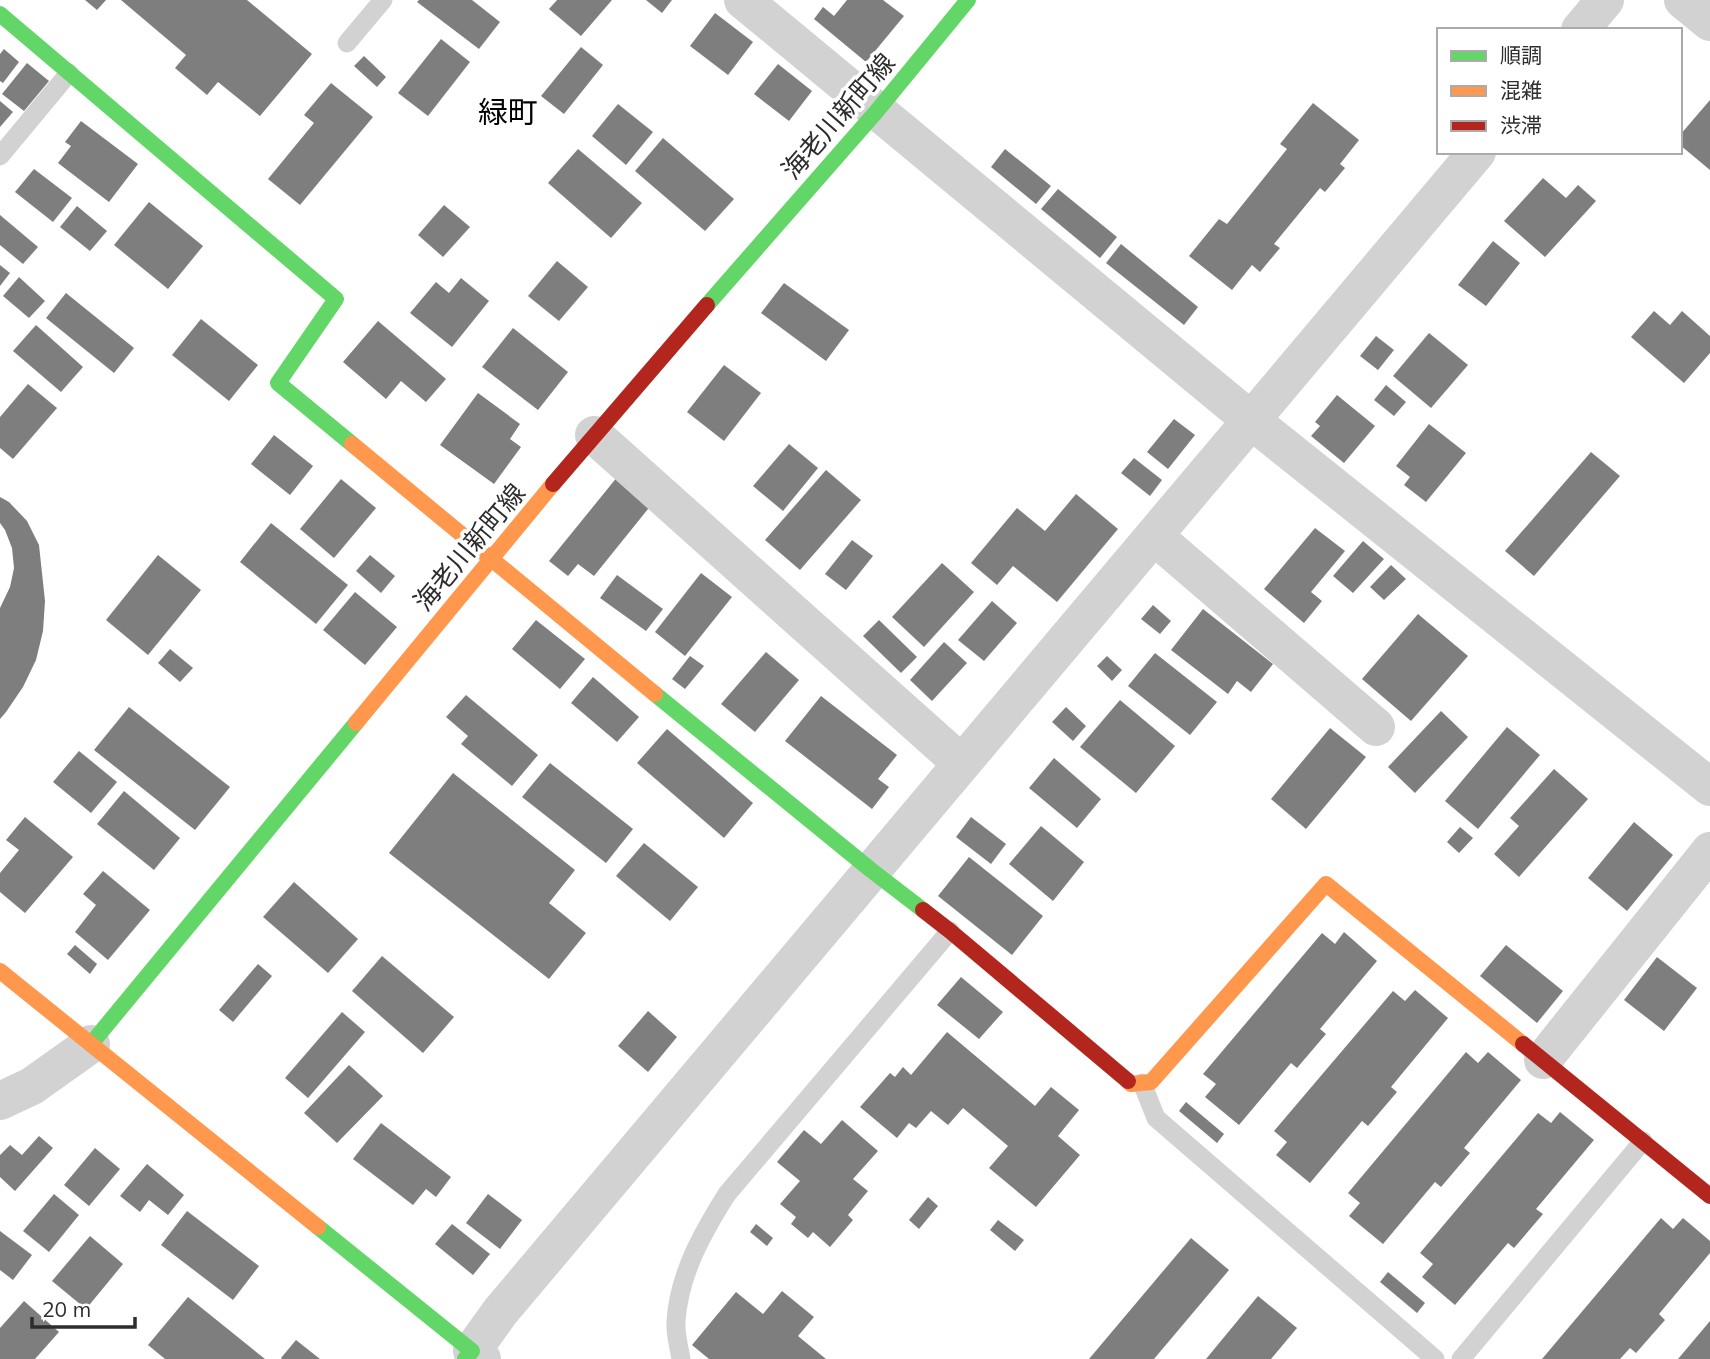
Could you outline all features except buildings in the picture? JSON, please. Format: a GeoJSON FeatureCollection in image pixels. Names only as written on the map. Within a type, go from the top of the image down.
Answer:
{"type":"FeatureCollection","features":[{"type":"Feature","properties":{"kind":"street"},"geometry":{"type":"LineString","coordinates":[[743,0],[1251,421],[1710,787]]}},
{"type":"Feature","properties":{"kind":"street","name":"海老川新町線"},"geometry":{"type":"LineString","coordinates":[[91,1044],[594,435],[876,111],[968,0]]}},
{"type":"Feature","properties":{"kind":"street"},"geometry":{"type":"LineString","coordinates":[[1582,28],[1605,0]]}},
{"type":"Feature","properties":{"kind":"street"},"geometry":{"type":"LineString","coordinates":[[1683,0],[1710,22]]}},
{"type":"Feature","properties":{"kind":"street"},"geometry":{"type":"LineString","coordinates":[[0,14],[336,299],[278,383],[871,870],[950,931],[1131,1084],[1151,1082],[1326,884],[1710,1196]]}},
{"type":"Feature","properties":{"kind":"street"},"geometry":{"type":"LineString","coordinates":[[0,971],[473,1356],[500,1312],[1475,154]]}},
{"type":"Feature","properties":{"kind":"street"},"geometry":{"type":"LineString","coordinates":[[594,435],[961,763]]}},
{"type":"Feature","properties":{"kind":"street"},"geometry":{"type":"LineString","coordinates":[[1154,536],[1376,727]]}},
{"type":"Feature","properties":{"kind":"street"},"geometry":{"type":"LineString","coordinates":[[1543,1060],[1710,851]]}},
{"type":"Feature","properties":{"kind":"street"},"geometry":{"type":"LineString","coordinates":[[0,1101],[32,1086],[91,1044]]}},
{"type":"Feature","properties":{"kind":"lane"},"geometry":{"type":"LineString","coordinates":[[347,43],[383,0]]}},
{"type":"Feature","properties":{"kind":"lane"},"geometry":{"type":"LineString","coordinates":[[0,156],[69,73]]}},
{"type":"Feature","properties":{"kind":"lane"},"geometry":{"type":"LineString","coordinates":[[681,1359],[676,1322],[682,1285],[694,1253],[715,1213],[727,1194],[950,931]]}},
{"type":"Feature","properties":{"kind":"lane"},"geometry":{"type":"LineString","coordinates":[[1142,1083],[1156,1118],[1435,1359]]}},
{"type":"Feature","properties":{"kind":"lane"},"geometry":{"type":"LineString","coordinates":[[1461,1359],[1643,1142]]}},
{"type":"Feature","properties":{"kind":"traffic: fast"},"geometry":{"type":"LineString","coordinates":[[707,305],[876,112],[968,0]]}},
{"type":"Feature","properties":{"kind":"traffic: fast"},"geometry":{"type":"LineString","coordinates":[[0,14],[336,299],[278,383],[352,444]]}},
{"type":"Feature","properties":{"kind":"traffic: fast"},"geometry":{"type":"LineString","coordinates":[[655,694],[923,910]]}},
{"type":"Feature","properties":{"kind":"traffic: fast"},"geometry":{"type":"LineString","coordinates":[[91,1044],[356,723]]}},
{"type":"Feature","properties":{"kind":"traffic: fast"},"geometry":{"type":"LineString","coordinates":[[318,1227],[472,1351],[465,1359]]}},
{"type":"Feature","properties":{"kind":"traffic: slow"},"geometry":{"type":"LineString","coordinates":[[352,444],[655,694]]}},
{"type":"Feature","properties":{"kind":"traffic: slow"},"geometry":{"type":"LineString","coordinates":[[356,723],[553,484]]}},
{"type":"Feature","properties":{"kind":"traffic: slow"},"geometry":{"type":"LineString","coordinates":[[1128,1081],[1131,1084],[1151,1082],[1326,884],[1523,1044]]}},
{"type":"Feature","properties":{"kind":"traffic: slow"},"geometry":{"type":"LineString","coordinates":[[0,971],[318,1227]]}},
{"type":"Feature","properties":{"kind":"traffic: jam"},"geometry":{"type":"LineString","coordinates":[[553,484],[707,305]]}},
{"type":"Feature","properties":{"kind":"traffic: jam"},"geometry":{"type":"LineString","coordinates":[[923,910],[1128,1081]]}},
{"type":"Feature","properties":{"kind":"traffic: jam"},"geometry":{"type":"LineString","coordinates":[[1523,1044],[1710,1196]]}},
{"type":"Feature","properties":{"kind":"district","name":"緑町"},"geometry":{"type":"Point","coordinates":[508,112]}}]}
